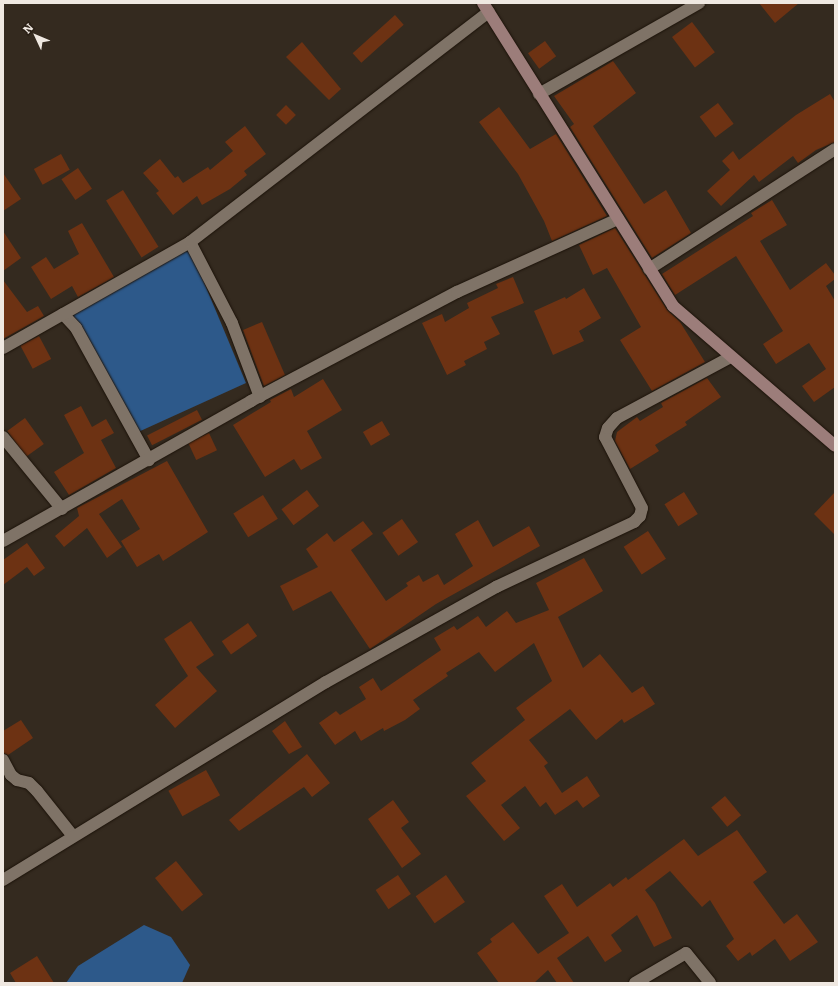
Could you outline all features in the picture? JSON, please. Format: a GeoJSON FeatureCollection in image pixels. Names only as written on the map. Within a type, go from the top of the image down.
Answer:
{"type":"FeatureCollection","features":[{"type":"Feature","properties":{"kind":"street"},"geometry":{"type":"LineString","coordinates":[[540,94],[699,3]]}},
{"type":"Feature","properties":{"kind":"street"},"geometry":{"type":"LineString","coordinates":[[3,348],[190,242],[486,8],[673,306],[835,446]]}},
{"type":"Feature","properties":{"kind":"street"},"geometry":{"type":"LineString","coordinates":[[649,269],[835,149]]}},
{"type":"Feature","properties":{"kind":"street"},"geometry":{"type":"LineString","coordinates":[[3,541],[260,396],[457,292],[618,219]]}},
{"type":"Feature","properties":{"kind":"street"},"geometry":{"type":"LineString","coordinates":[[190,242],[232,323],[260,396]]}},
{"type":"Feature","properties":{"kind":"street"},"geometry":{"type":"LineString","coordinates":[[63,314],[76,328],[149,460]]}},
{"type":"Feature","properties":{"kind":"street"},"geometry":{"type":"LineString","coordinates":[[3,880],[72,835],[360,663],[496,587],[634,522],[640,516],[642,508],[605,436],[608,428],[617,418],[731,357]]}},
{"type":"Feature","properties":{"kind":"street"},"geometry":{"type":"LineString","coordinates":[[3,437],[62,509]]}},
{"type":"Feature","properties":{"kind":"street"},"geometry":{"type":"LineString","coordinates":[[3,760],[11,775],[17,780],[29,783],[72,835]]}},
{"type":"Feature","properties":{"kind":"street"},"geometry":{"type":"LineString","coordinates":[[635,983],[686,953],[710,983]]}},
{"type":"Feature","properties":{"kind":"water"},"geometry":{"type":"Polygon","coordinates":[[[183,247],[193,256],[246,383],[136,433],[66,312],[183,247]]]}},
{"type":"Feature","properties":{"kind":"water"},"geometry":{"type":"Polygon","coordinates":[[[144,925],[171,937],[190,965],[182,983],[66,983],[78,966],[144,925]]]}},
{"type":"Feature","properties":{"kind":"building"},"geometry":{"type":"Polygon","coordinates":[[[759,3],[799,3],[775,23],[759,3]]]}},
{"type":"Feature","properties":{"kind":"building"},"geometry":{"type":"Polygon","coordinates":[[[395,15],[404,25],[361,63],[353,53],[395,15]]]}},
{"type":"Feature","properties":{"kind":"building"},"geometry":{"type":"Polygon","coordinates":[[[692,22],[715,52],[695,67],[672,37],[692,22]]]}},
{"type":"Feature","properties":{"kind":"building"},"geometry":{"type":"Polygon","coordinates":[[[545,41],[556,56],[539,69],[528,53],[545,41]]]}},
{"type":"Feature","properties":{"kind":"building"},"geometry":{"type":"Polygon","coordinates":[[[302,42],[341,89],[329,100],[286,57],[302,42]]]}},
{"type":"Feature","properties":{"kind":"building"},"geometry":{"type":"Polygon","coordinates":[[[613,61],[636,93],[593,126],[644,204],[666,190],[691,233],[652,258],[570,127],[574,124],[554,96],[613,61]]]}},
{"type":"Feature","properties":{"kind":"building"},"geometry":{"type":"Polygon","coordinates":[[[830,94],[835,102],[835,142],[816,150],[798,163],[793,156],[759,182],[754,175],[721,206],[707,191],[730,170],[722,161],[733,151],[739,160],[796,115],[830,94]]]}},
{"type":"Feature","properties":{"kind":"building"},"geometry":{"type":"Polygon","coordinates":[[[718,103],[734,124],[715,138],[700,117],[718,103]]]}},
{"type":"Feature","properties":{"kind":"building"},"geometry":{"type":"Polygon","coordinates":[[[286,105],[296,115],[286,125],[276,115],[286,105]]]}},
{"type":"Feature","properties":{"kind":"building"},"geometry":{"type":"Polygon","coordinates":[[[499,107],[530,149],[556,134],[607,216],[552,241],[544,221],[518,174],[479,122],[499,107]]]}},
{"type":"Feature","properties":{"kind":"building"},"geometry":{"type":"Polygon","coordinates":[[[245,126],[266,154],[244,171],[247,175],[230,189],[202,205],[197,196],[173,215],[156,193],[159,191],[143,173],[160,159],[175,178],[178,176],[183,183],[208,167],[210,170],[233,151],[225,142],[245,126]]]}},
{"type":"Feature","properties":{"kind":"building"},"geometry":{"type":"Polygon","coordinates":[[[61,154],[70,170],[43,185],[34,169],[61,154]]]}},
{"type":"Feature","properties":{"kind":"building"},"geometry":{"type":"Polygon","coordinates":[[[78,168],[92,189],[75,200],[61,179],[78,168]]]}},
{"type":"Feature","properties":{"kind":"building"},"geometry":{"type":"Polygon","coordinates":[[[3,173],[21,199],[3,211],[3,173]]]}},
{"type":"Feature","properties":{"kind":"building"},"geometry":{"type":"Polygon","coordinates":[[[123,190],[159,247],[142,257],[106,201],[123,190]]]}},
{"type":"Feature","properties":{"kind":"building"},"geometry":{"type":"Polygon","coordinates":[[[772,200],[787,225],[760,241],[790,290],[826,263],[835,275],[835,279],[826,286],[835,301],[835,387],[814,402],[802,386],[826,369],[809,343],[776,364],[763,344],[783,331],[736,256],[675,295],[662,274],[753,216],[751,213],[772,200]]]}},
{"type":"Feature","properties":{"kind":"building"},"geometry":{"type":"Polygon","coordinates":[[[82,223],[114,277],[78,297],[72,286],[51,299],[31,267],[46,257],[54,269],[79,254],[68,231],[82,223]]]}},
{"type":"Feature","properties":{"kind":"building"},"geometry":{"type":"Polygon","coordinates":[[[615,228],[667,310],[680,322],[705,362],[652,391],[620,340],[641,327],[607,268],[593,275],[579,245],[615,228]]]}},
{"type":"Feature","properties":{"kind":"building"},"geometry":{"type":"Polygon","coordinates":[[[3,231],[21,258],[3,271],[3,231]]]}},
{"type":"Feature","properties":{"kind":"building"},"geometry":{"type":"Polygon","coordinates":[[[513,277],[524,303],[491,317],[500,334],[484,342],[487,349],[464,361],[466,365],[447,375],[422,323],[442,314],[445,322],[469,308],[467,303],[498,288],[496,284],[513,277]]]}},
{"type":"Feature","properties":{"kind":"building"},"geometry":{"type":"Polygon","coordinates":[[[3,280],[27,312],[38,306],[44,316],[3,339],[3,280]]]}},
{"type":"Feature","properties":{"kind":"building"},"geometry":{"type":"Polygon","coordinates":[[[584,288],[601,318],[579,331],[584,341],[553,355],[534,311],[565,297],[566,299],[584,288]]]}},
{"type":"Feature","properties":{"kind":"building"},"geometry":{"type":"Polygon","coordinates":[[[262,322],[285,375],[264,386],[243,330],[262,322]]]}},
{"type":"Feature","properties":{"kind":"building"},"geometry":{"type":"Polygon","coordinates":[[[39,336],[51,359],[33,369],[20,346],[39,336]]]}},
{"type":"Feature","properties":{"kind":"building"},"geometry":{"type":"Polygon","coordinates":[[[707,378],[721,397],[685,422],[687,425],[655,445],[659,451],[630,469],[615,441],[617,432],[637,417],[640,421],[663,407],[661,403],[707,378]]]}},
{"type":"Feature","properties":{"kind":"building"},"geometry":{"type":"Polygon","coordinates":[[[323,379],[342,410],[307,431],[322,458],[301,470],[294,459],[265,477],[233,425],[271,402],[270,400],[291,389],[294,397],[323,379]]]}},
{"type":"Feature","properties":{"kind":"building"},"geometry":{"type":"Polygon","coordinates":[[[81,406],[92,427],[106,419],[114,433],[101,440],[116,468],[69,495],[54,472],[84,453],[64,415],[81,406]]]}},
{"type":"Feature","properties":{"kind":"building"},"geometry":{"type":"Polygon","coordinates":[[[197,410],[202,420],[152,445],[147,435],[197,410]]]}},
{"type":"Feature","properties":{"kind":"building"},"geometry":{"type":"Polygon","coordinates":[[[25,418],[44,444],[26,457],[7,431],[25,418]]]}},
{"type":"Feature","properties":{"kind":"building"},"geometry":{"type":"Polygon","coordinates":[[[382,421],[390,435],[371,446],[363,432],[382,421]]]}},
{"type":"Feature","properties":{"kind":"building"},"geometry":{"type":"Polygon","coordinates":[[[209,433],[217,450],[196,460],[188,443],[209,433]]]}},
{"type":"Feature","properties":{"kind":"building"},"geometry":{"type":"Polygon","coordinates":[[[167,461],[208,532],[163,561],[159,554],[137,567],[121,541],[140,529],[122,499],[99,514],[122,547],[107,558],[87,528],[64,547],[55,536],[79,516],[77,508],[167,461]]]}},
{"type":"Feature","properties":{"kind":"building"},"geometry":{"type":"Polygon","coordinates":[[[307,490],[319,506],[293,525],[281,509],[307,490]]]}},
{"type":"Feature","properties":{"kind":"building"},"geometry":{"type":"Polygon","coordinates":[[[684,492],[698,514],[678,526],[664,504],[684,492]]]}},
{"type":"Feature","properties":{"kind":"building"},"geometry":{"type":"Polygon","coordinates":[[[835,492],[835,535],[814,514],[835,492]]]}},
{"type":"Feature","properties":{"kind":"building"},"geometry":{"type":"Polygon","coordinates":[[[263,495],[278,519],[248,537],[233,514],[263,495]]]}},
{"type":"Feature","properties":{"kind":"building"},"geometry":{"type":"Polygon","coordinates":[[[402,519],[418,542],[398,556],[382,533],[402,519]]]}},
{"type":"Feature","properties":{"kind":"building"},"geometry":{"type":"Polygon","coordinates":[[[478,520],[493,547],[529,526],[540,546],[436,604],[370,649],[331,591],[293,611],[280,586],[318,567],[306,549],[327,533],[334,542],[363,521],[373,534],[351,550],[386,601],[408,586],[406,583],[419,575],[423,582],[438,574],[444,585],[473,566],[455,534],[478,520]]]}},
{"type":"Feature","properties":{"kind":"building"},"geometry":{"type":"Polygon","coordinates":[[[648,531],[666,559],[642,574],[624,547],[648,531]]]}},
{"type":"Feature","properties":{"kind":"building"},"geometry":{"type":"Polygon","coordinates":[[[27,543],[45,568],[34,576],[27,567],[3,585],[3,560],[27,543]]]}},
{"type":"Feature","properties":{"kind":"building"},"geometry":{"type":"Polygon","coordinates":[[[584,558],[603,591],[558,617],[583,668],[600,654],[632,693],[643,686],[655,704],[624,723],[622,719],[596,740],[570,709],[529,740],[548,763],[544,766],[562,793],[587,776],[600,796],[583,808],[577,800],[555,815],[546,802],[540,807],[525,786],[501,805],[520,828],[504,841],[466,796],[486,781],[471,763],[525,720],[516,708],[552,681],[534,643],[495,672],[479,652],[446,673],[448,676],[413,700],[420,709],[405,720],[384,731],[383,728],[361,741],[355,731],[335,745],[319,723],[336,711],[340,715],[366,699],[359,687],[373,678],[381,691],[441,650],[434,638],[454,626],[457,630],[478,616],[486,627],[507,611],[516,623],[549,610],[536,583],[584,558]]]}},
{"type":"Feature","properties":{"kind":"building"},"geometry":{"type":"Polygon","coordinates":[[[191,621],[214,655],[196,667],[217,691],[175,728],[155,705],[188,676],[164,639],[191,621]]]}},
{"type":"Feature","properties":{"kind":"building"},"geometry":{"type":"Polygon","coordinates":[[[248,623],[257,636],[231,654],[222,641],[248,623]]]}},
{"type":"Feature","properties":{"kind":"building"},"geometry":{"type":"Polygon","coordinates":[[[21,720],[33,738],[8,755],[3,753],[3,731],[21,720]]]}},
{"type":"Feature","properties":{"kind":"building"},"geometry":{"type":"Polygon","coordinates":[[[285,721],[302,747],[289,754],[272,731],[285,721]]]}},
{"type":"Feature","properties":{"kind":"building"},"geometry":{"type":"Polygon","coordinates":[[[307,754],[330,783],[312,797],[304,787],[239,831],[229,820],[307,754]]]}},
{"type":"Feature","properties":{"kind":"building"},"geometry":{"type":"Polygon","coordinates":[[[206,770],[220,795],[182,816],[168,791],[206,770]]]}},
{"type":"Feature","properties":{"kind":"building"},"geometry":{"type":"Polygon","coordinates":[[[725,796],[741,815],[727,827],[711,808],[725,796]]]}},
{"type":"Feature","properties":{"kind":"building"},"geometry":{"type":"Polygon","coordinates":[[[393,800],[409,822],[401,828],[421,854],[402,868],[368,819],[393,800]]]}},
{"type":"Feature","properties":{"kind":"building"},"geometry":{"type":"Polygon","coordinates":[[[737,830],[767,872],[753,882],[784,924],[797,914],[818,942],[790,961],[775,939],[752,956],[750,952],[738,961],[726,946],[734,939],[710,900],[702,907],[670,871],[645,890],[655,903],[672,938],[654,947],[637,915],[611,935],[622,951],[605,962],[588,936],[557,958],[574,983],[557,983],[548,970],[534,983],[499,983],[477,953],[492,942],[490,939],[513,922],[538,954],[569,933],[544,896],[562,884],[577,907],[610,883],[613,887],[626,877],[628,880],[684,839],[698,856],[737,830]]]}},
{"type":"Feature","properties":{"kind":"building"},"geometry":{"type":"Polygon","coordinates":[[[176,861],[203,894],[182,911],[155,878],[176,861]]]}},
{"type":"Feature","properties":{"kind":"building"},"geometry":{"type":"Polygon","coordinates":[[[398,875],[411,894],[388,909],[376,890],[398,875]]]}},
{"type":"Feature","properties":{"kind":"building"},"geometry":{"type":"Polygon","coordinates":[[[446,875],[465,902],[435,923],[416,896],[446,875]]]}},
{"type":"Feature","properties":{"kind":"building"},"geometry":{"type":"Polygon","coordinates":[[[37,956],[54,983],[16,983],[10,973],[37,956]]]}}]}
